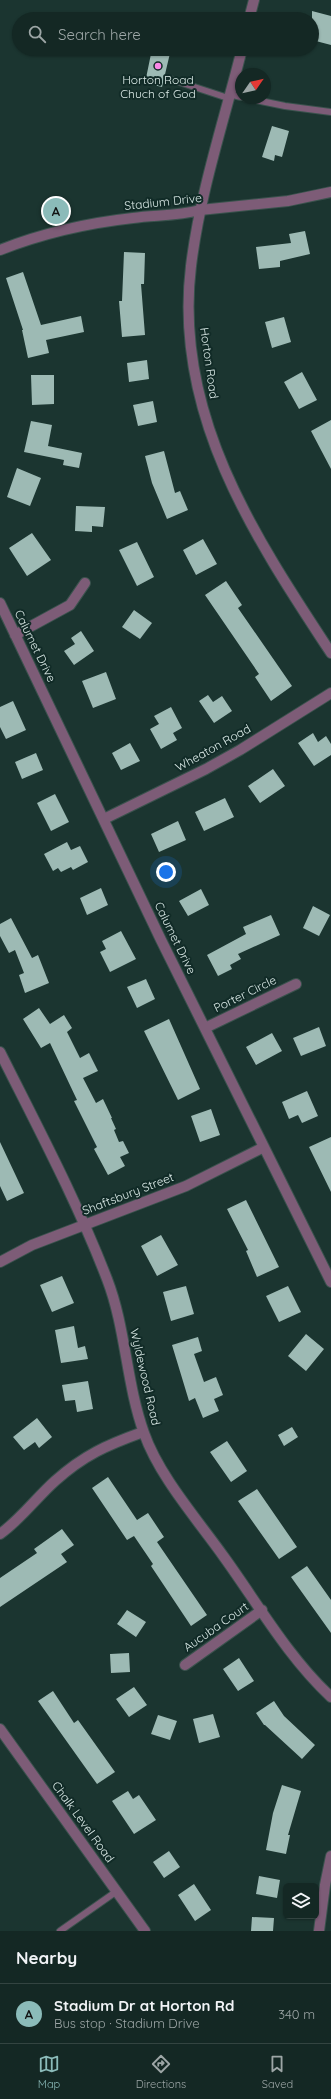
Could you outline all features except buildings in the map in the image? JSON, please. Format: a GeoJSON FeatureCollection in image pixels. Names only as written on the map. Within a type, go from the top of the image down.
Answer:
{"type":"FeatureCollection","features":[{"type":"Feature","properties":{"kind":"street"},"geometry":{"type":"LineString","coordinates":[[251,12],[254,0]]}},
{"type":"Feature","properties":{"kind":"street","name":"Horton Road"},"geometry":{"type":"LineString","coordinates":[[240,56],[228,96],[200,210],[191,267],[190,329],[196,376],[203,411],[217,453],[244,512],[331,653]]}},
{"type":"Feature","properties":{"kind":"street","name":"Stadium Drive"},"geometry":{"type":"LineString","coordinates":[[0,250],[58,232],[97,223],[134,218],[181,215],[200,210],[288,201],[331,192]]}},
{"type":"Feature","properties":{"kind":"street"},"geometry":{"type":"LineString","coordinates":[[15,635],[70,605],[85,583]]}},
{"type":"Feature","properties":{"kind":"street","name":"Calumet Drive"},"geometry":{"type":"LineString","coordinates":[[0,604],[205,1028],[331,1282]]}},
{"type":"Feature","properties":{"kind":"street","name":"Wheaton Road"},"geometry":{"type":"LineString","coordinates":[[104,819],[206,769],[240,750],[331,693]]}},
{"type":"Feature","properties":{"kind":"street","name":"Porter Circle"},"geometry":{"type":"LineString","coordinates":[[205,1028],[296,984]]}},
{"type":"Feature","properties":{"kind":"street","name":"Wyldewood Road"},"geometry":{"type":"LineString","coordinates":[[0,1052],[84,1225],[108,1280],[114,1299],[143,1432],[157,1463],[304,1669],[331,1697]]}},
{"type":"Feature","properties":{"kind":"street","name":"Shaftsbury Street"},"geometry":{"type":"LineString","coordinates":[[0,1262],[32,1245],[186,1186],[264,1147]]}},
{"type":"Feature","properties":{"kind":"street"},"geometry":{"type":"LineString","coordinates":[[0,1534],[21,1516],[54,1482],[92,1452],[143,1432]]}},
{"type":"Feature","properties":{"kind":"street","name":"Aucuba Court"},"geometry":{"type":"LineString","coordinates":[[185,1665],[262,1610]]}},
{"type":"Feature","properties":{"kind":"street","name":"Chalk Level Road"},"geometry":{"type":"LineString","coordinates":[[0,1729],[145,1931]]}},
{"type":"Feature","properties":{"kind":"street"},"geometry":{"type":"LineString","coordinates":[[319,1931],[325,1885],[331,1856]]}},
{"type":"Feature","properties":{"kind":"lane"},"geometry":{"type":"LineString","coordinates":[[170,79],[228,96],[235,97]]}},
{"type":"Feature","properties":{"kind":"lane"},"geometry":{"type":"LineString","coordinates":[[271,103],[331,112]]}},
{"type":"Feature","properties":{"kind":"lane"},"geometry":{"type":"LineString","coordinates":[[60,1931],[117,1891]]}},
{"type":"Feature","properties":{"kind":"place","name":"Horton Road Chuch of God"},"geometry":{"type":"Point","coordinates":[158,66]}},
{"type":"Feature","properties":{"kind":"place","name":"Stadium Dr at Horton Rd"},"geometry":{"type":"Point","coordinates":[56,211]}}]}
